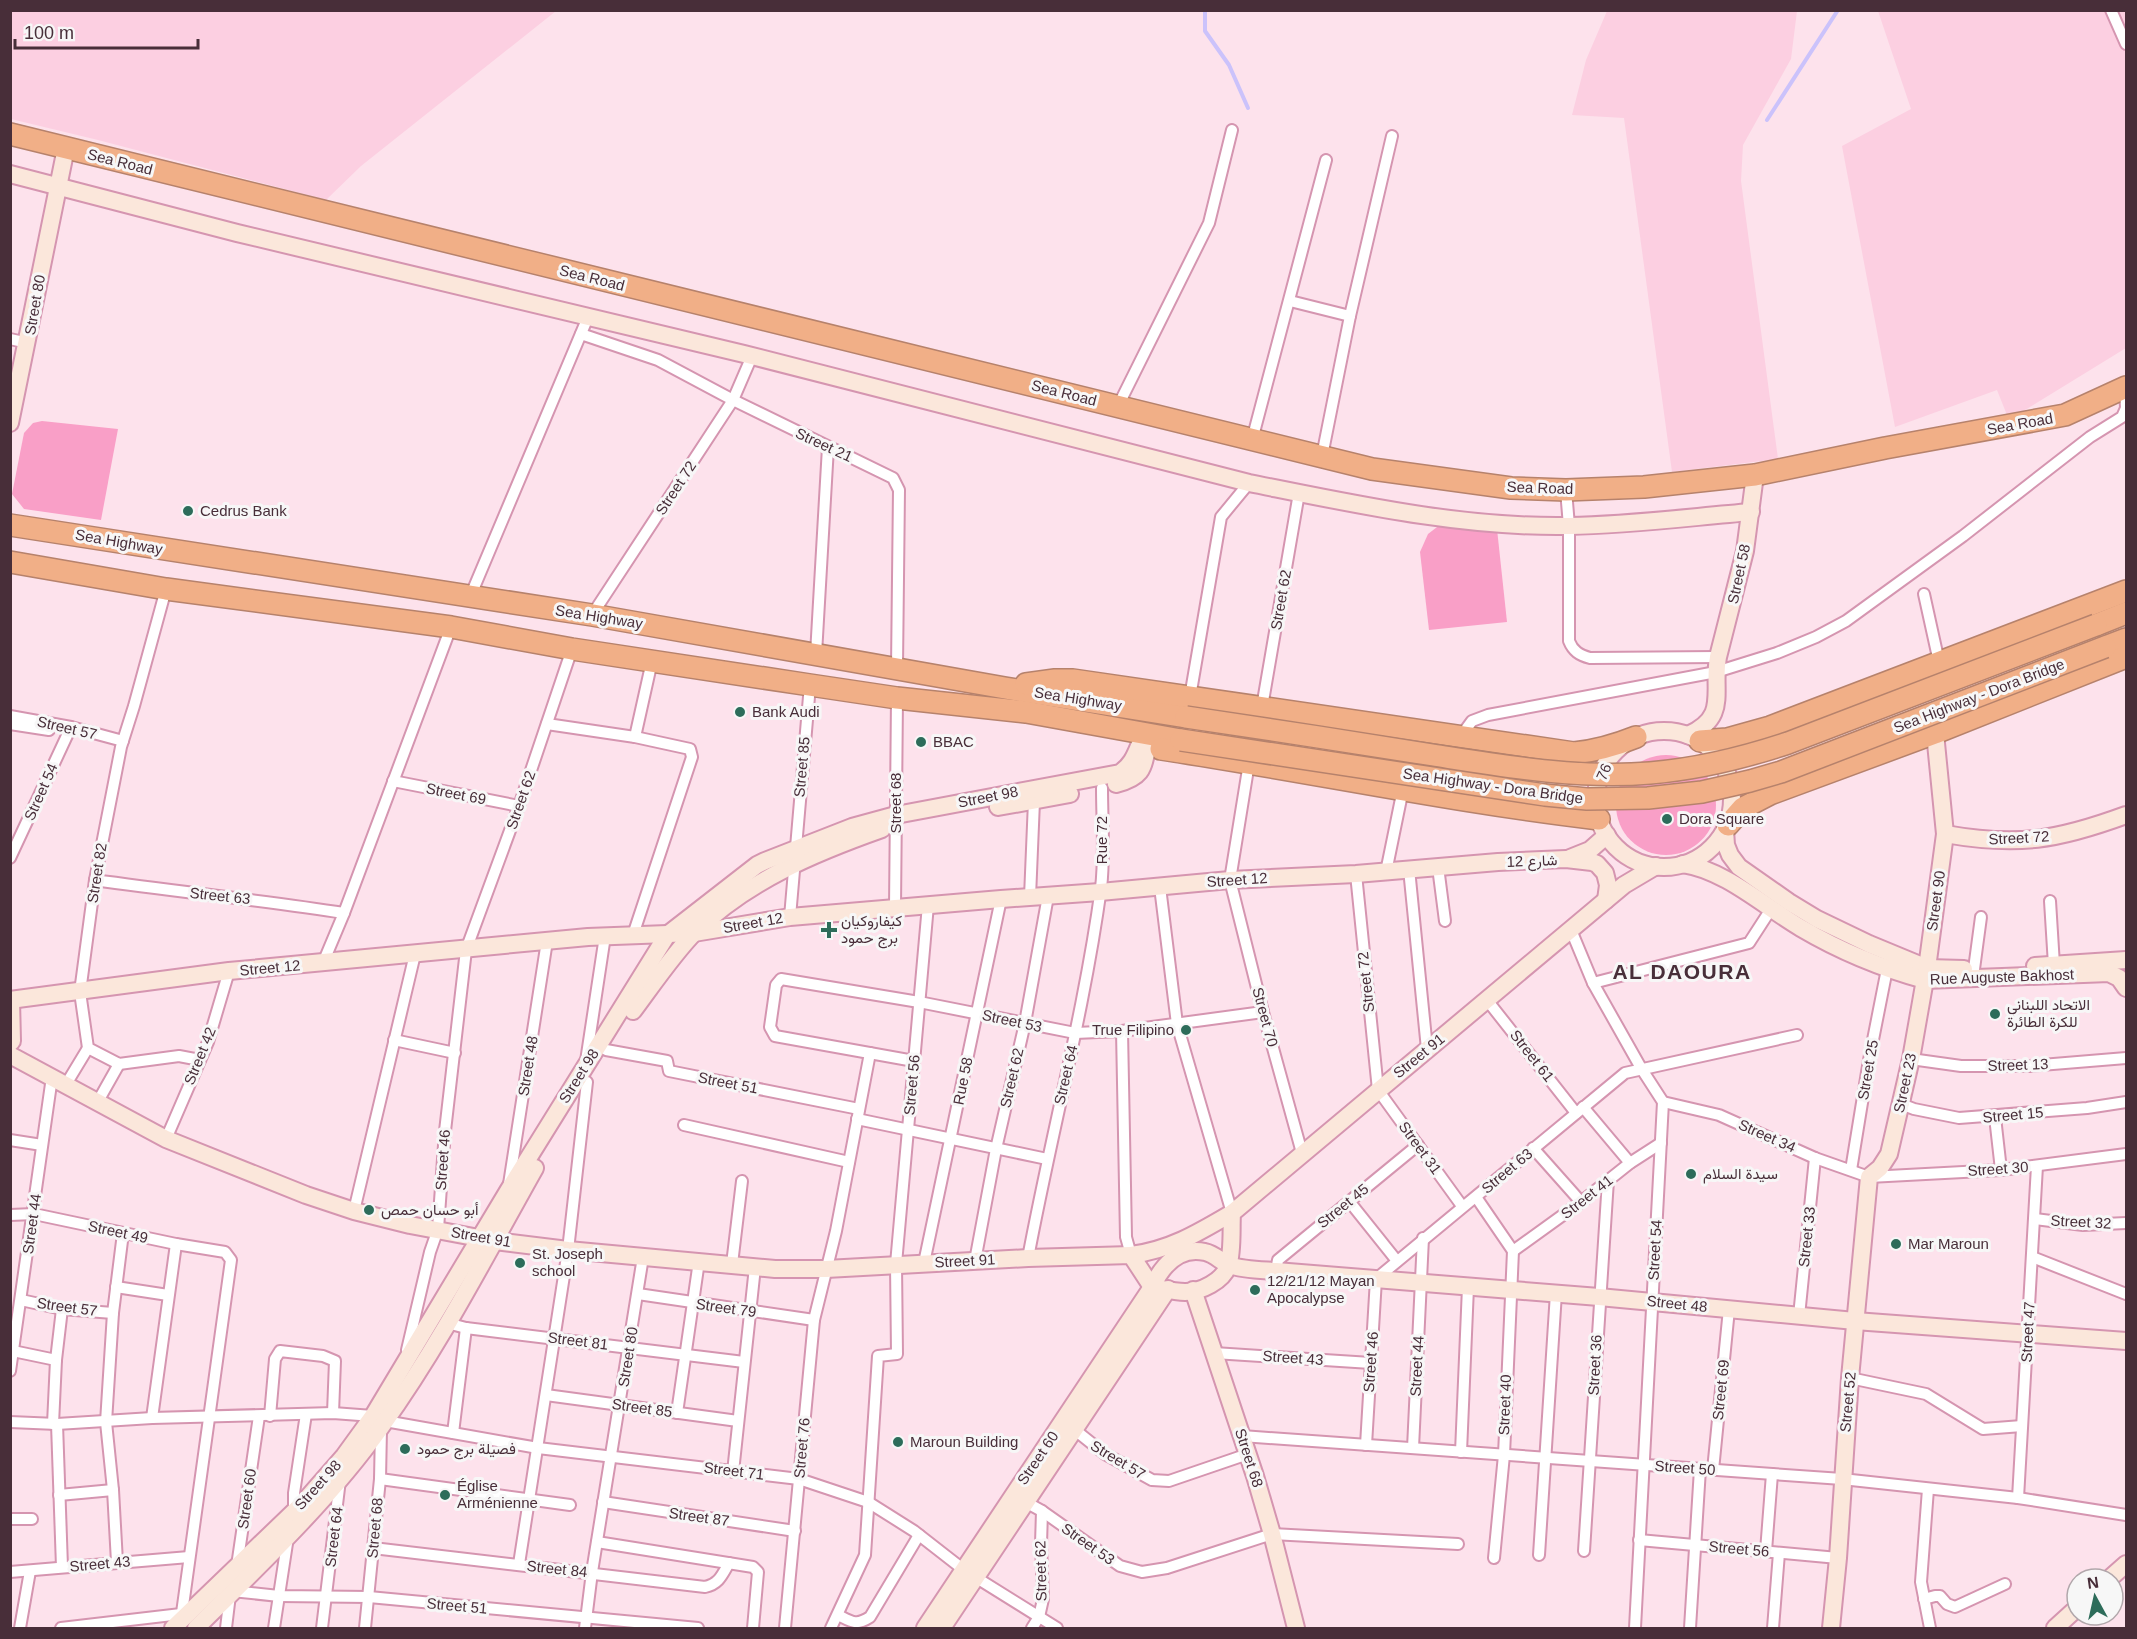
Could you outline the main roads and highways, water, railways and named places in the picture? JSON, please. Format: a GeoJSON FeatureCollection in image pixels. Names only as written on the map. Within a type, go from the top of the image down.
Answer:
{"type":"FeatureCollection","features":[{"type":"Feature","properties":{"kind":"highway","name":"Sea Road"},"geometry":{"type":"LineString","coordinates":[[10,134],[1372,469],[1511,488],[1566,490],[1644,486],[1755,475],[1885,448],[2065,416],[2126,387]]}},
{"type":"Feature","properties":{"kind":"highway","name":"Sea Highway"},"geometry":{"type":"LineString","coordinates":[[10,525],[592,615],[1005,687],[1188,707]]}},
{"type":"Feature","properties":{"kind":"highway","name":"Sea Highway"},"geometry":{"type":"LineString","coordinates":[[10,562],[166,589],[451,627],[572,649],[897,698],[1026,712],[1181,740]]}},
{"type":"Feature","properties":{"kind":"highway"},"geometry":{"type":"LineString","coordinates":[[1694,738],[1736,737],[1770,727],[2127,591]]}},
{"type":"Feature","properties":{"kind":"highway","name":"Sea Highway - Dora Bridge"},"geometry":{"type":"LineString","coordinates":[[1188,707],[1508,766],[1601,775],[1649,773],[1696,768],[1743,758],[1788,743],[2127,613]]}},
{"type":"Feature","properties":{"kind":"highway","name":"Sea Highway - Dora Bridge"},"geometry":{"type":"LineString","coordinates":[[1181,740],[1545,795],[1587,799],[1648,798],[1702,792],[1781,772],[2127,639]]}},
{"type":"Feature","properties":{"kind":"highway"},"geometry":{"type":"LineString","coordinates":[[1726,827],[1733,817],[1750,803],[2127,657]]}},
{"type":"Feature","properties":{"kind":"highway"},"geometry":{"type":"LineString","coordinates":[[1188,707],[1262,707],[1574,753],[1614,746],[1636,737]]}},
{"type":"Feature","properties":{"kind":"highway"},"geometry":{"type":"LineString","coordinates":[[1026,712],[1067,733],[1403,789],[1603,827]]}},
{"type":"Feature","properties":{"kind":"highway"},"geometry":{"type":"LineString","coordinates":[[1770,727],[1759,741],[1757,759],[1771,781],[1787,788]]}},
{"type":"Feature","properties":{"kind":"waterway"},"geometry":{"type":"LineString","coordinates":[[1205,10],[1205,31],[1229,65],[1248,108]]}},
{"type":"Feature","properties":{"kind":"waterway"},"geometry":{"type":"LineString","coordinates":[[1767,120],[1838,10]]}},
{"type":"Feature","properties":{"kind":"place","name":"Cedrus Bank"},"geometry":{"type":"Point","coordinates":[188,511]}},
{"type":"Feature","properties":{"kind":"place","name":"Bank Audi"},"geometry":{"type":"Point","coordinates":[740,712]}},
{"type":"Feature","properties":{"kind":"place","name":"BBAC"},"geometry":{"type":"Point","coordinates":[921,742]}},
{"type":"Feature","properties":{"kind":"place","name":"Dora Square"},"geometry":{"type":"Point","coordinates":[1667,819]}},
{"type":"Feature","properties":{"kind":"place","name":"كيفاروكيان برج حمود"},"geometry":{"type":"Point","coordinates":[829,930]}},
{"type":"Feature","properties":{"kind":"place","name":"الاتحاد اللبناني للكرة الطائرة"},"geometry":{"type":"Point","coordinates":[1995,1014]}},
{"type":"Feature","properties":{"kind":"place","name":"True Filipino"},"geometry":{"type":"Point","coordinates":[1186,1030]}},
{"type":"Feature","properties":{"kind":"place","name":"سيدة السلام"},"geometry":{"type":"Point","coordinates":[1691,1174]}},
{"type":"Feature","properties":{"kind":"place","name":"أبو حسان حمص"},"geometry":{"type":"Point","coordinates":[369,1210]}},
{"type":"Feature","properties":{"kind":"place","name":"Mar Maroun"},"geometry":{"type":"Point","coordinates":[1896,1244]}},
{"type":"Feature","properties":{"kind":"place","name":"St. Joseph school"},"geometry":{"type":"Point","coordinates":[520,1263]}},
{"type":"Feature","properties":{"kind":"place","name":"12/21/12 Mayan Apocalypse"},"geometry":{"type":"Point","coordinates":[1255,1290]}},
{"type":"Feature","properties":{"kind":"place","name":"Maroun Building"},"geometry":{"type":"Point","coordinates":[898,1442]}},
{"type":"Feature","properties":{"kind":"place","name":"فصيلة برج حمود"},"geometry":{"type":"Point","coordinates":[405,1449]}},
{"type":"Feature","properties":{"kind":"place","name":"Église Arménienne"},"geometry":{"type":"Point","coordinates":[445,1495]}},
{"type":"Feature","properties":{"kind":"district","name":"AL DAOURA"},"geometry":{"type":"Point","coordinates":[1682,972]}}]}
